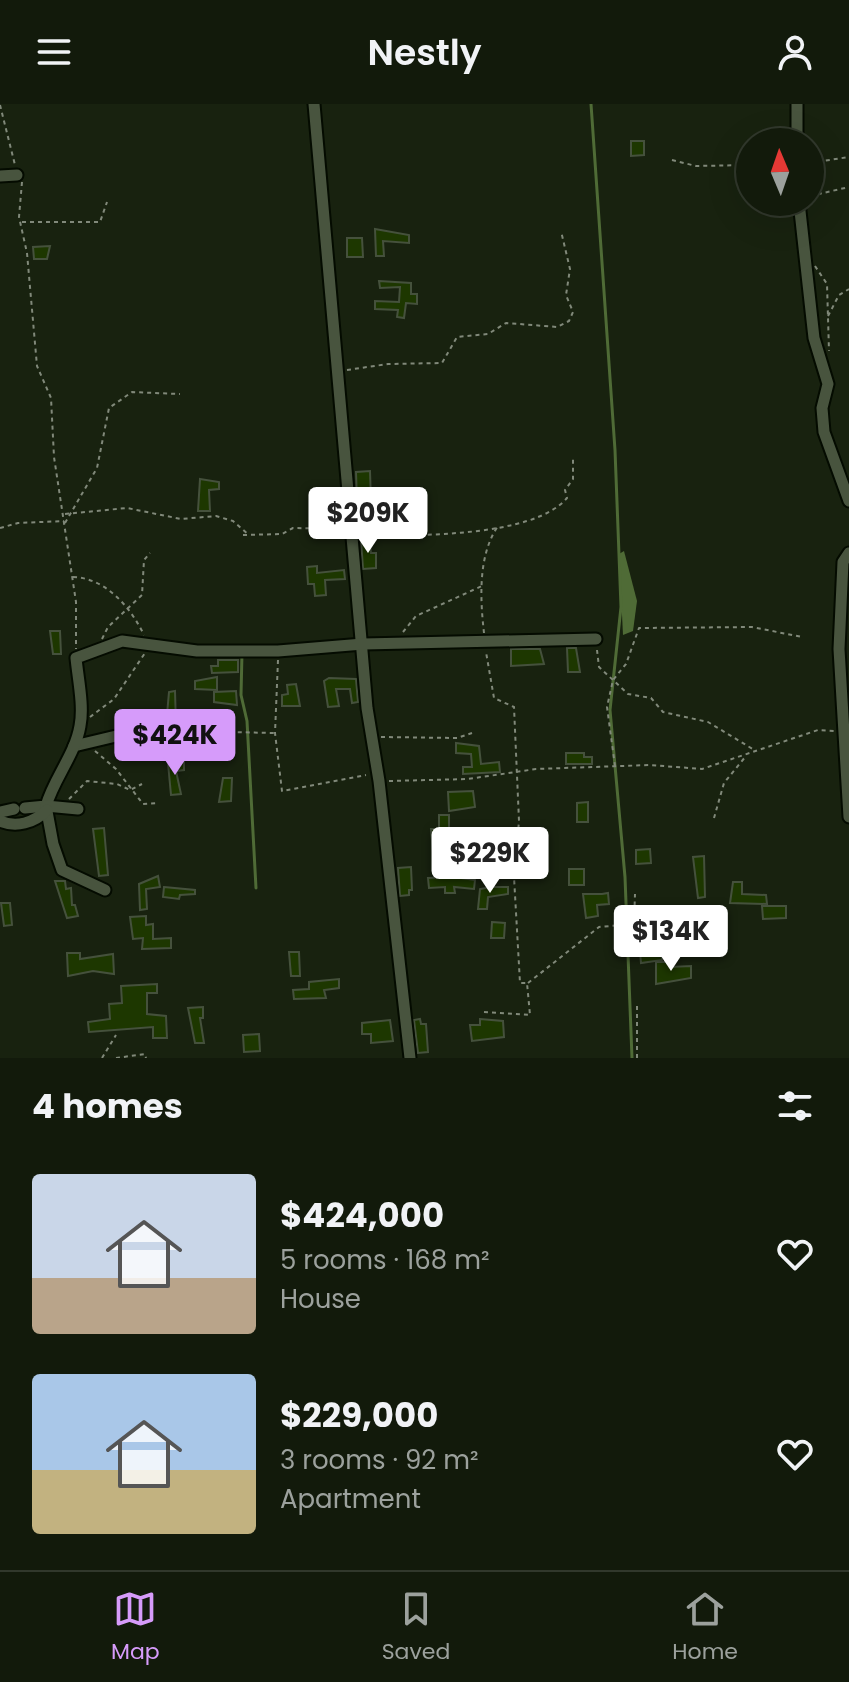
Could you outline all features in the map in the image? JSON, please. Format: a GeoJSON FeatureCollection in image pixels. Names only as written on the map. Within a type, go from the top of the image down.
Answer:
{"type":"FeatureCollection","features":[{"type":"Feature","properties":{"kind":"street"},"geometry":{"type":"LineString","coordinates":[[314,104],[372,736],[410,1058]]}},
{"type":"Feature","properties":{"kind":"street"},"geometry":{"type":"LineString","coordinates":[[797,104],[797,128]]}},
{"type":"Feature","properties":{"kind":"street"},"geometry":{"type":"LineString","coordinates":[[0,176],[17,175]]}},
{"type":"Feature","properties":{"kind":"street"},"geometry":{"type":"LineString","coordinates":[[800,216],[814,338],[828,384],[822,408],[824,432],[849,501]]}},
{"type":"Feature","properties":{"kind":"street"},"geometry":{"type":"LineString","coordinates":[[849,553],[843,562],[840,635],[841,731],[849,817]]}},
{"type":"Feature","properties":{"kind":"street"},"geometry":{"type":"LineString","coordinates":[[105,890],[62,870],[49,807],[49,790],[74,746],[81,724],[76,658],[98,647],[122,641],[197,651],[278,651],[363,644],[596,639]]}},
{"type":"Feature","properties":{"kind":"street"},"geometry":{"type":"LineString","coordinates":[[74,746],[154,727]]}},
{"type":"Feature","properties":{"kind":"street"},"geometry":{"type":"LineString","coordinates":[[0,821],[10,826],[25,823],[49,807]]}},
{"type":"Feature","properties":{"kind":"street"},"geometry":{"type":"LineString","coordinates":[[0,812],[20,808],[78,809]]}},
{"type":"Feature","properties":{"kind":"path"},"geometry":{"type":"LineString","coordinates":[[0,105],[17,175],[23,184],[20,222],[27,253],[37,366],[51,398],[54,457],[71,577],[76,658]]}},
{"type":"Feature","properties":{"kind":"path"},"geometry":{"type":"LineString","coordinates":[[824,161],[849,157]]}},
{"type":"Feature","properties":{"kind":"path"},"geometry":{"type":"LineString","coordinates":[[672,160],[696,166],[736,165]]}},
{"type":"Feature","properties":{"kind":"path"},"geometry":{"type":"LineString","coordinates":[[824,193],[849,187]]}},
{"type":"Feature","properties":{"kind":"path"},"geometry":{"type":"LineString","coordinates":[[20,222],[100,222],[107,202]]}},
{"type":"Feature","properties":{"kind":"path"},"geometry":{"type":"LineString","coordinates":[[338,371],[388,364],[442,363],[457,337],[488,334],[506,323],[557,327],[569,321],[573,312],[566,295],[570,269],[561,231]]}},
{"type":"Feature","properties":{"kind":"path"},"geometry":{"type":"LineString","coordinates":[[805,263],[818,268],[827,284],[829,354]]}},
{"type":"Feature","properties":{"kind":"path"},"geometry":{"type":"LineString","coordinates":[[828,317],[839,295],[849,289]]}},
{"type":"Feature","properties":{"kind":"path"},"geometry":{"type":"LineString","coordinates":[[65,523],[97,468],[109,408],[132,392],[180,394]]}},
{"type":"Feature","properties":{"kind":"path"},"geometry":{"type":"LineString","coordinates":[[243,535],[282,534],[293,528],[452,534],[525,522],[560,507],[567,498],[565,490],[573,479],[573,458]]}},
{"type":"Feature","properties":{"kind":"path"},"geometry":{"type":"LineString","coordinates":[[64,515],[127,508],[181,519],[216,516],[233,521],[249,535]]}},
{"type":"Feature","properties":{"kind":"path"},"geometry":{"type":"LineString","coordinates":[[0,528],[18,523],[65,523]]}},
{"type":"Feature","properties":{"kind":"path"},"geometry":{"type":"LineString","coordinates":[[498,526],[486,544],[483,585],[485,642],[494,698],[514,707],[518,772],[514,877],[520,983],[527,983],[599,927],[634,924],[635,894]]}},
{"type":"Feature","properties":{"kind":"path"},"geometry":{"type":"LineString","coordinates":[[98,647],[108,627],[142,595],[144,560],[150,553]]}},
{"type":"Feature","properties":{"kind":"path"},"geometry":{"type":"LineString","coordinates":[[71,577],[90,578],[128,609],[151,645],[114,699],[81,724]]}},
{"type":"Feature","properties":{"kind":"path"},"geometry":{"type":"LineString","coordinates":[[393,644],[416,616],[483,585]]}},
{"type":"Feature","properties":{"kind":"path"},"geometry":{"type":"LineString","coordinates":[[615,768],[607,707],[613,680],[626,664],[639,628],[752,627],[802,637]]}},
{"type":"Feature","properties":{"kind":"path"},"geometry":{"type":"LineString","coordinates":[[596,639],[599,667],[628,694],[651,698],[663,712],[708,722],[757,752]]}},
{"type":"Feature","properties":{"kind":"path"},"geometry":{"type":"LineString","coordinates":[[278,651],[275,733],[282,791],[379,777],[468,779],[518,772],[650,765],[702,769],[818,730],[841,731]]}},
{"type":"Feature","properties":{"kind":"path"},"geometry":{"type":"LineString","coordinates":[[154,727],[183,733]]}},
{"type":"Feature","properties":{"kind":"path"},"geometry":{"type":"LineString","coordinates":[[232,740],[230,732],[275,733]]}},
{"type":"Feature","properties":{"kind":"path"},"geometry":{"type":"LineString","coordinates":[[372,736],[457,738],[472,733]]}},
{"type":"Feature","properties":{"kind":"path"},"geometry":{"type":"LineString","coordinates":[[89,742],[99,758],[116,769],[143,804],[158,803]]}},
{"type":"Feature","properties":{"kind":"path"},"geometry":{"type":"LineString","coordinates":[[714,818],[724,783],[746,756]]}},
{"type":"Feature","properties":{"kind":"path"},"geometry":{"type":"LineString","coordinates":[[49,807],[71,797],[87,781],[117,784],[130,790]]}},
{"type":"Feature","properties":{"kind":"path"},"geometry":{"type":"LineString","coordinates":[[130,790],[142,784]]}},
{"type":"Feature","properties":{"kind":"path"},"geometry":{"type":"LineString","coordinates":[[484,1012],[530,1015],[527,983]]}},
{"type":"Feature","properties":{"kind":"path"},"geometry":{"type":"LineString","coordinates":[[637,1006],[637,1058]]}},
{"type":"Feature","properties":{"kind":"path"},"geometry":{"type":"LineString","coordinates":[[102,1058],[116,1035]]}},
{"type":"Feature","properties":{"kind":"path"},"geometry":{"type":"LineString","coordinates":[[116,1058],[145,1054],[146,1058]]}},
{"type":"Feature","properties":{"kind":"shaded area"},"geometry":{"type":"Polygon","coordinates":[[[624,551],[637,601],[633,631],[623,635],[619,554],[624,551]]]}},
{"type":"Feature","properties":{"kind":"building"},"geometry":{"type":"Polygon","coordinates":[[[631,141],[644,141],[644,155],[631,156],[631,141]]]}},
{"type":"Feature","properties":{"kind":"building"},"geometry":{"type":"Polygon","coordinates":[[[375,229],[409,235],[409,243],[383,241],[384,256],[376,256],[375,229]]]}},
{"type":"Feature","properties":{"kind":"building"},"geometry":{"type":"Polygon","coordinates":[[[347,238],[362,238],[363,257],[347,257],[347,238]]]}},
{"type":"Feature","properties":{"kind":"building"},"geometry":{"type":"Polygon","coordinates":[[[50,246],[47,259],[34,259],[33,247],[50,246]]]}},
{"type":"Feature","properties":{"kind":"building"},"geometry":{"type":"Polygon","coordinates":[[[379,281],[411,283],[411,294],[417,294],[417,304],[406,303],[404,318],[397,317],[398,310],[375,309],[375,301],[399,302],[400,287],[380,288],[379,281]]]}},
{"type":"Feature","properties":{"kind":"building"},"geometry":{"type":"Polygon","coordinates":[[[370,471],[371,502],[357,502],[356,472],[370,471]]]}},
{"type":"Feature","properties":{"kind":"building"},"geometry":{"type":"Polygon","coordinates":[[[200,479],[219,482],[219,489],[209,490],[210,511],[198,511],[200,479]]]}},
{"type":"Feature","properties":{"kind":"building"},"geometry":{"type":"Polygon","coordinates":[[[369,538],[371,553],[376,553],[376,568],[363,569],[361,539],[369,538]]]}},
{"type":"Feature","properties":{"kind":"building"},"geometry":{"type":"Polygon","coordinates":[[[317,566],[317,573],[344,570],[345,579],[325,580],[326,595],[315,596],[314,584],[308,584],[307,567],[317,566]]]}},
{"type":"Feature","properties":{"kind":"building"},"geometry":{"type":"Polygon","coordinates":[[[50,631],[60,631],[61,654],[53,654],[50,631]]]}},
{"type":"Feature","properties":{"kind":"building"},"geometry":{"type":"Polygon","coordinates":[[[567,648],[576,648],[580,672],[568,672],[567,648]]]}},
{"type":"Feature","properties":{"kind":"building"},"geometry":{"type":"Polygon","coordinates":[[[511,649],[540,649],[544,664],[511,666],[511,649]]]}},
{"type":"Feature","properties":{"kind":"building"},"geometry":{"type":"Polygon","coordinates":[[[218,660],[238,660],[238,672],[212,673],[211,666],[218,666],[218,660]]]}},
{"type":"Feature","properties":{"kind":"building"},"geometry":{"type":"Polygon","coordinates":[[[217,677],[217,690],[195,689],[195,681],[217,677]]]}},
{"type":"Feature","properties":{"kind":"building"},"geometry":{"type":"Polygon","coordinates":[[[329,678],[356,679],[358,702],[352,703],[350,689],[336,689],[339,706],[328,707],[324,681],[329,678]]]}},
{"type":"Feature","properties":{"kind":"building"},"geometry":{"type":"Polygon","coordinates":[[[296,684],[300,706],[282,706],[282,695],[288,694],[287,685],[296,684]]]}},
{"type":"Feature","properties":{"kind":"building"},"geometry":{"type":"Polygon","coordinates":[[[175,691],[176,725],[166,726],[169,692],[175,691]]]}},
{"type":"Feature","properties":{"kind":"building"},"geometry":{"type":"Polygon","coordinates":[[[236,691],[237,705],[214,702],[214,692],[236,691]]]}},
{"type":"Feature","properties":{"kind":"building"},"geometry":{"type":"Polygon","coordinates":[[[210,723],[210,730],[226,729],[226,747],[233,747],[233,754],[219,755],[219,737],[171,742],[170,728],[210,723]]]}},
{"type":"Feature","properties":{"kind":"building"},"geometry":{"type":"Polygon","coordinates":[[[456,743],[479,746],[481,764],[499,762],[500,772],[463,774],[463,767],[472,767],[471,754],[456,753],[456,743]]]}},
{"type":"Feature","properties":{"kind":"building"},"geometry":{"type":"Polygon","coordinates":[[[566,753],[584,753],[584,757],[592,757],[592,764],[566,764],[566,753]]]}},
{"type":"Feature","properties":{"kind":"building"},"geometry":{"type":"Polygon","coordinates":[[[184,762],[184,770],[176,771],[181,794],[171,795],[168,763],[184,762]]]}},
{"type":"Feature","properties":{"kind":"building"},"geometry":{"type":"Polygon","coordinates":[[[223,778],[232,778],[231,801],[219,802],[223,778]]]}},
{"type":"Feature","properties":{"kind":"building"},"geometry":{"type":"Polygon","coordinates":[[[473,791],[475,807],[449,811],[448,792],[473,791]]]}},
{"type":"Feature","properties":{"kind":"building"},"geometry":{"type":"Polygon","coordinates":[[[588,802],[588,822],[577,822],[577,803],[588,802]]]}},
{"type":"Feature","properties":{"kind":"building"},"geometry":{"type":"Polygon","coordinates":[[[439,815],[449,815],[449,840],[444,840],[445,852],[433,853],[431,829],[439,829],[439,815]]]}},
{"type":"Feature","properties":{"kind":"building"},"geometry":{"type":"Polygon","coordinates":[[[104,828],[108,875],[99,876],[93,829],[104,828]]]}},
{"type":"Feature","properties":{"kind":"building"},"geometry":{"type":"Polygon","coordinates":[[[525,837],[541,838],[540,862],[546,862],[546,876],[523,878],[525,837]]]}},
{"type":"Feature","properties":{"kind":"building"},"geometry":{"type":"Polygon","coordinates":[[[650,849],[651,863],[636,864],[636,850],[650,849]]]}},
{"type":"Feature","properties":{"kind":"building"},"geometry":{"type":"Polygon","coordinates":[[[704,856],[705,897],[698,898],[693,857],[704,856]]]}},
{"type":"Feature","properties":{"kind":"building"},"geometry":{"type":"Polygon","coordinates":[[[411,867],[412,890],[409,890],[409,895],[400,896],[398,868],[411,867]]]}},
{"type":"Feature","properties":{"kind":"building"},"geometry":{"type":"Polygon","coordinates":[[[569,869],[584,869],[584,885],[569,885],[569,869]]]}},
{"type":"Feature","properties":{"kind":"building"},"geometry":{"type":"Polygon","coordinates":[[[158,876],[160,887],[146,889],[147,909],[140,910],[139,884],[158,876]]]}},
{"type":"Feature","properties":{"kind":"building"},"geometry":{"type":"Polygon","coordinates":[[[428,878],[475,880],[474,889],[454,887],[455,893],[445,893],[445,887],[429,888],[428,878]]]}},
{"type":"Feature","properties":{"kind":"building"},"geometry":{"type":"Polygon","coordinates":[[[55,881],[65,881],[66,889],[71,888],[72,905],[75,905],[78,916],[67,918],[55,881]]]}},
{"type":"Feature","properties":{"kind":"building"},"geometry":{"type":"Polygon","coordinates":[[[733,882],[742,882],[742,894],[766,895],[767,904],[730,903],[733,882]]]}},
{"type":"Feature","properties":{"kind":"building"},"geometry":{"type":"Polygon","coordinates":[[[164,887],[195,890],[195,894],[180,895],[179,899],[163,897],[164,887]]]}},
{"type":"Feature","properties":{"kind":"building"},"geometry":{"type":"Polygon","coordinates":[[[508,887],[508,894],[488,897],[487,909],[478,909],[480,889],[508,887]]]}},
{"type":"Feature","properties":{"kind":"building"},"geometry":{"type":"Polygon","coordinates":[[[608,893],[609,904],[597,905],[598,916],[586,918],[583,894],[608,893]]]}},
{"type":"Feature","properties":{"kind":"building"},"geometry":{"type":"Polygon","coordinates":[[[1,903],[10,903],[12,925],[4,926],[1,903]]]}},
{"type":"Feature","properties":{"kind":"building"},"geometry":{"type":"Polygon","coordinates":[[[762,906],[786,906],[786,918],[763,919],[762,906]]]}},
{"type":"Feature","properties":{"kind":"building"},"geometry":{"type":"Polygon","coordinates":[[[146,916],[146,925],[153,924],[153,939],[171,938],[171,948],[142,949],[143,938],[133,939],[130,917],[146,916]]]}},
{"type":"Feature","properties":{"kind":"building"},"geometry":{"type":"Polygon","coordinates":[[[492,922],[505,923],[504,938],[491,938],[492,922]]]}},
{"type":"Feature","properties":{"kind":"building"},"geometry":{"type":"Polygon","coordinates":[[[661,948],[662,960],[641,963],[640,952],[661,948]]]}},
{"type":"Feature","properties":{"kind":"building"},"geometry":{"type":"Polygon","coordinates":[[[289,952],[299,952],[300,976],[291,976],[289,952]]]}},
{"type":"Feature","properties":{"kind":"building"},"geometry":{"type":"Polygon","coordinates":[[[67,953],[80,953],[80,959],[113,954],[114,974],[93,971],[68,976],[67,953]]]}},
{"type":"Feature","properties":{"kind":"building"},"geometry":{"type":"Polygon","coordinates":[[[656,962],[670,962],[670,967],[691,966],[691,978],[656,984],[656,962]]]}},
{"type":"Feature","properties":{"kind":"building"},"geometry":{"type":"Polygon","coordinates":[[[339,979],[339,988],[324,990],[326,998],[294,999],[293,990],[309,989],[309,982],[339,979]]]}},
{"type":"Feature","properties":{"kind":"building"},"geometry":{"type":"Polygon","coordinates":[[[157,984],[157,993],[147,993],[147,1014],[166,1016],[167,1038],[153,1038],[153,1027],[89,1032],[88,1022],[110,1019],[109,1004],[122,1003],[121,986],[157,984]]]}},
{"type":"Feature","properties":{"kind":"building"},"geometry":{"type":"Polygon","coordinates":[[[203,1007],[203,1018],[200,1018],[204,1043],[195,1043],[188,1008],[203,1007]]]}},
{"type":"Feature","properties":{"kind":"building"},"geometry":{"type":"Polygon","coordinates":[[[420,1019],[421,1024],[426,1024],[428,1052],[418,1053],[414,1020],[420,1019]]]}},
{"type":"Feature","properties":{"kind":"building"},"geometry":{"type":"Polygon","coordinates":[[[480,1019],[503,1021],[504,1037],[472,1041],[470,1025],[480,1025],[480,1019]]]}},
{"type":"Feature","properties":{"kind":"building"},"geometry":{"type":"Polygon","coordinates":[[[390,1020],[393,1041],[371,1043],[371,1034],[362,1034],[362,1023],[390,1020]]]}},
{"type":"Feature","properties":{"kind":"building"},"geometry":{"type":"Polygon","coordinates":[[[259,1034],[260,1051],[244,1052],[243,1035],[259,1034]]]}},
{"type":"Feature","properties":{"kind":"waterway"},"geometry":{"type":"LineString","coordinates":[[591,104],[615,450],[621,607],[610,710],[625,877],[632,1058]]}},
{"type":"Feature","properties":{"kind":"waterway"},"geometry":{"type":"LineString","coordinates":[[242,653],[241,695],[247,721],[256,888]]}}]}
